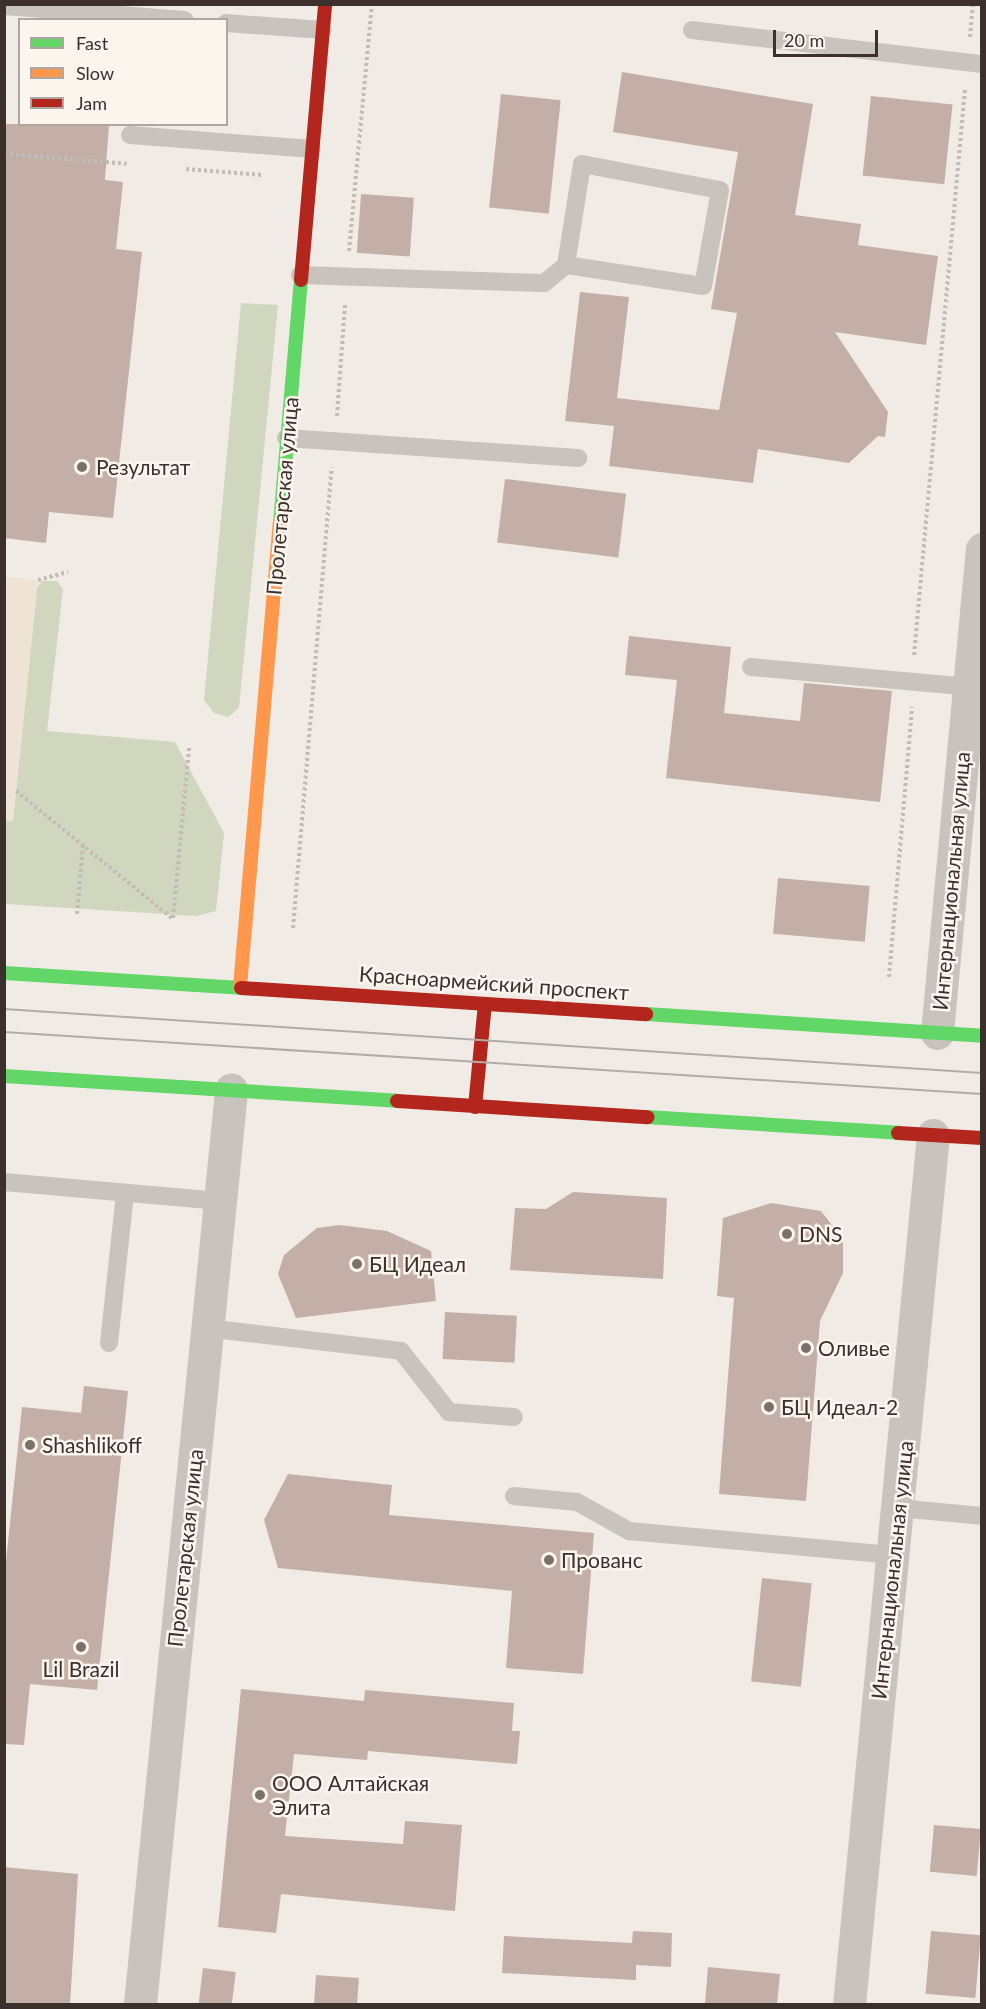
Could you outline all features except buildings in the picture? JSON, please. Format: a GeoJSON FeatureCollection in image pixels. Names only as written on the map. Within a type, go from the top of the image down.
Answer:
{"type":"FeatureCollection","features":[{"type":"Feature","properties":{"kind":"main road","name":"Пролетарская улица"},"geometry":{"type":"LineString","coordinates":[[240,987],[325,4]]}},
{"type":"Feature","properties":{"kind":"main road","name":"Красноармейский проспект"},"geometry":{"type":"LineString","coordinates":[[4,973],[981,1036]]}},
{"type":"Feature","properties":{"kind":"main road"},"geometry":{"type":"LineString","coordinates":[[475,1107],[485,1004]]}},
{"type":"Feature","properties":{"kind":"main road"},"geometry":{"type":"LineString","coordinates":[[4,1076],[981,1138]]}},
{"type":"Feature","properties":{"kind":"street","name":"Интернациональная улица"},"geometry":{"type":"LineString","coordinates":[[938,1033],[981,549]]}},
{"type":"Feature","properties":{"kind":"street","name":"Пролетарская улица"},"geometry":{"type":"LineString","coordinates":[[140,2004],[231,1090]]}},
{"type":"Feature","properties":{"kind":"street","name":"Интернациональная улица"},"geometry":{"type":"LineString","coordinates":[[849,2004],[933,1135]]}},
{"type":"Feature","properties":{"kind":"lane"},"geometry":{"type":"LineString","coordinates":[[4,6],[158,18]]}},
{"type":"Feature","properties":{"kind":"lane"},"geometry":{"type":"LineString","coordinates":[[228,23],[323,30]]}},
{"type":"Feature","properties":{"kind":"lane"},"geometry":{"type":"LineString","coordinates":[[692,30],[975,63]]}},
{"type":"Feature","properties":{"kind":"lane"},"geometry":{"type":"LineString","coordinates":[[130,135],[311,149]]}},
{"type":"Feature","properties":{"kind":"lane"},"geometry":{"type":"LineString","coordinates":[[300,275],[544,283],[566,265],[582,164],[720,190],[703,286],[566,265]]}},
{"type":"Feature","properties":{"kind":"lane"},"geometry":{"type":"LineString","coordinates":[[286,438],[578,458]]}},
{"type":"Feature","properties":{"kind":"lane"},"geometry":{"type":"LineString","coordinates":[[752,667],[969,687]]}},
{"type":"Feature","properties":{"kind":"lane"},"geometry":{"type":"LineString","coordinates":[[4,1182],[220,1201]]}},
{"type":"Feature","properties":{"kind":"lane"},"geometry":{"type":"LineString","coordinates":[[109,1343],[125,1194]]}},
{"type":"Feature","properties":{"kind":"lane"},"geometry":{"type":"LineString","coordinates":[[206,1328],[401,1351],[449,1412],[514,1417]]}},
{"type":"Feature","properties":{"kind":"lane"},"geometry":{"type":"LineString","coordinates":[[514,1496],[577,1502],[629,1531],[894,1555]]}},
{"type":"Feature","properties":{"kind":"lane"},"geometry":{"type":"LineString","coordinates":[[898,1508],[981,1516]]}},
{"type":"Feature","properties":{"kind":"path"},"geometry":{"type":"LineString","coordinates":[[889,977],[911,682],[975,63],[973,4]]}},
{"type":"Feature","properties":{"kind":"path"},"geometry":{"type":"LineString","coordinates":[[4,154],[140,165]]}},
{"type":"Feature","properties":{"kind":"path"},"geometry":{"type":"LineString","coordinates":[[174,168],[233,175]]}},
{"type":"Feature","properties":{"kind":"path"},"geometry":{"type":"LineString","coordinates":[[38,580],[68,572]]}},
{"type":"Feature","properties":{"kind":"path"},"geometry":{"type":"LineString","coordinates":[[16,791],[173,919],[189,748]]}},
{"type":"Feature","properties":{"kind":"path"},"geometry":{"type":"LineString","coordinates":[[77,914],[83,844]]}},
{"type":"Feature","properties":{"kind":"green space"},"geometry":{"type":"Polygon","coordinates":[[[241,303],[278,305],[239,708],[228,717],[214,713],[204,700],[241,303]]]}},
{"type":"Feature","properties":{"kind":"green space"},"geometry":{"type":"Polygon","coordinates":[[[42,581],[57,581],[63,589],[47,731],[175,742],[224,833],[216,911],[196,916],[5,904],[4,820],[13,821],[37,588],[42,581]]]}},
{"type":"Feature","properties":{"kind":"shaded area"},"geometry":{"type":"Polygon","coordinates":[[[4,577],[38,580],[13,821],[4,820],[4,577]]]}},
{"type":"Feature","properties":{"kind":"tram line"},"geometry":{"type":"LineString","coordinates":[[4,1009],[982,1073]]}},
{"type":"Feature","properties":{"kind":"tram line"},"geometry":{"type":"LineString","coordinates":[[4,1032],[982,1094]]}},
{"type":"Feature","properties":{"kind":"traffic: fast"},"geometry":{"type":"LineString","coordinates":[[280,524],[301,280]]}},
{"type":"Feature","properties":{"kind":"traffic: fast"},"geometry":{"type":"LineString","coordinates":[[4,973],[241,988]]}},
{"type":"Feature","properties":{"kind":"traffic: fast"},"geometry":{"type":"LineString","coordinates":[[646,1014],[982,1036]]}},
{"type":"Feature","properties":{"kind":"traffic: fast"},"geometry":{"type":"LineString","coordinates":[[4,1076],[397,1101]]}},
{"type":"Feature","properties":{"kind":"traffic: fast"},"geometry":{"type":"LineString","coordinates":[[647,1117],[898,1133]]}},
{"type":"Feature","properties":{"kind":"traffic: slow"},"geometry":{"type":"LineString","coordinates":[[240,987],[280,524]]}},
{"type":"Feature","properties":{"kind":"traffic: jam"},"geometry":{"type":"LineString","coordinates":[[301,280],[325,4]]}},
{"type":"Feature","properties":{"kind":"traffic: jam"},"geometry":{"type":"LineString","coordinates":[[241,988],[646,1014]]}},
{"type":"Feature","properties":{"kind":"traffic: jam"},"geometry":{"type":"LineString","coordinates":[[475,1107],[485,1004]]}},
{"type":"Feature","properties":{"kind":"traffic: jam"},"geometry":{"type":"LineString","coordinates":[[397,1101],[647,1117]]}},
{"type":"Feature","properties":{"kind":"traffic: jam"},"geometry":{"type":"LineString","coordinates":[[898,1133],[982,1138]]}},
{"type":"Feature","properties":{"kind":"place","name":"Результат"},"geometry":{"type":"Point","coordinates":[82,467]}},
{"type":"Feature","properties":{"kind":"place","name":"DNS"},"geometry":{"type":"Point","coordinates":[787,1234]}},
{"type":"Feature","properties":{"kind":"place","name":"БЦ Идеал"},"geometry":{"type":"Point","coordinates":[357,1264]}},
{"type":"Feature","properties":{"kind":"place","name":"Оливье"},"geometry":{"type":"Point","coordinates":[806,1348]}},
{"type":"Feature","properties":{"kind":"place","name":"БЦ Идеал-2"},"geometry":{"type":"Point","coordinates":[769,1407]}},
{"type":"Feature","properties":{"kind":"place","name":"Shashlikoff"},"geometry":{"type":"Point","coordinates":[30,1445]}},
{"type":"Feature","properties":{"kind":"place","name":"Прованс"},"geometry":{"type":"Point","coordinates":[549,1560]}},
{"type":"Feature","properties":{"kind":"place","name":"Lil Brazil"},"geometry":{"type":"Point","coordinates":[81,1647]}},
{"type":"Feature","properties":{"kind":"place","name":"ООО Алтайская Элита"},"geometry":{"type":"Point","coordinates":[260,1795]}}]}
